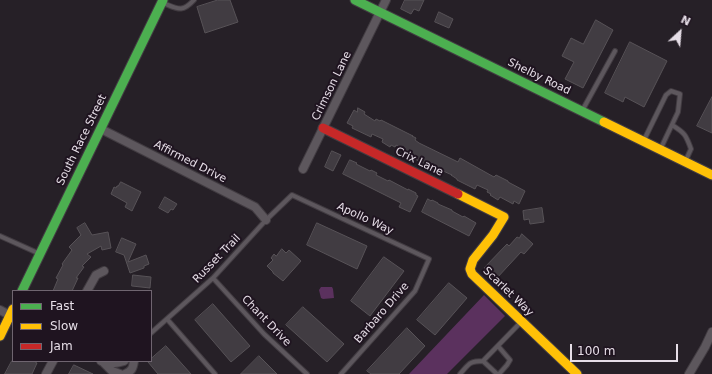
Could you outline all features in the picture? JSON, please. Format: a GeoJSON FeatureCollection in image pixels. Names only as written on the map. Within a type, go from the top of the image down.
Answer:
{"type":"FeatureCollection","features":[{"type":"Feature","properties":{"kind":"street","name":"Shelby Road"},"geometry":{"type":"LineString","coordinates":[[355,0],[712,175]]}},
{"type":"Feature","properties":{"kind":"street","name":"Crimson Lane"},"geometry":{"type":"LineString","coordinates":[[303,169],[386,0]]}},
{"type":"Feature","properties":{"kind":"street","name":"South Race Street"},"geometry":{"type":"LineString","coordinates":[[22,290],[163,1]]}},
{"type":"Feature","properties":{"kind":"street","name":"Crix Lane"},"geometry":{"type":"LineString","coordinates":[[323,128],[504,217]]}},
{"type":"Feature","properties":{"kind":"street","name":"Affirmed Drive"},"geometry":{"type":"LineString","coordinates":[[101,129],[255,207],[266,220]]}},
{"type":"Feature","properties":{"kind":"street","name":"Scarlet Way"},"geometry":{"type":"LineString","coordinates":[[504,217],[493,235],[473,260],[470,269],[472,274],[577,374]]}},
{"type":"Feature","properties":{"kind":"street"},"geometry":{"type":"LineString","coordinates":[[88,290],[96,275],[104,271]]}},
{"type":"Feature","properties":{"kind":"street"},"geometry":{"type":"LineString","coordinates":[[0,310],[12,314],[0,336]]}},
{"type":"Feature","properties":{"kind":"street"},"geometry":{"type":"LineString","coordinates":[[689,374],[712,332]]}},
{"type":"Feature","properties":{"kind":"street"},"geometry":{"type":"LineString","coordinates":[[46,374],[52,362]]}},
{"type":"Feature","properties":{"kind":"street"},"geometry":{"type":"LineString","coordinates":[[103,362],[112,371],[120,374]]}},
{"type":"Feature","properties":{"kind":"street"},"geometry":{"type":"LineString","coordinates":[[106,362],[122,362]]}},
{"type":"Feature","properties":{"kind":"street"},"geometry":{"type":"LineString","coordinates":[[125,374],[130,372],[134,362]]}},
{"type":"Feature","properties":{"kind":"lane"},"geometry":{"type":"LineString","coordinates":[[163,1],[175,8],[181,9],[186,8],[194,0]]}},
{"type":"Feature","properties":{"kind":"lane"},"geometry":{"type":"LineString","coordinates":[[582,111],[615,51]]}},
{"type":"Feature","properties":{"kind":"lane"},"geometry":{"type":"LineString","coordinates":[[643,141],[666,95],[671,91],[680,94],[678,112],[660,150]]}},
{"type":"Feature","properties":{"kind":"lane"},"geometry":{"type":"LineString","coordinates":[[672,125],[687,137],[691,149],[685,162]]}},
{"type":"Feature","properties":{"kind":"lane","name":"Russet Trail"},"geometry":{"type":"LineString","coordinates":[[152,332],[213,278],[266,220],[292,195]]}},
{"type":"Feature","properties":{"kind":"lane","name":"Apollo Way"},"geometry":{"type":"LineString","coordinates":[[292,195],[429,259]]}},
{"type":"Feature","properties":{"kind":"lane"},"geometry":{"type":"LineString","coordinates":[[0,236],[40,254]]}},
{"type":"Feature","properties":{"kind":"lane","name":"Barbaro Drive"},"geometry":{"type":"LineString","coordinates":[[341,374],[416,291],[429,259]]}},
{"type":"Feature","properties":{"kind":"lane","name":"Chant Drive"},"geometry":{"type":"LineString","coordinates":[[213,278],[264,334],[307,374]]}},
{"type":"Feature","properties":{"kind":"lane"},"geometry":{"type":"LineString","coordinates":[[166,319],[216,374]]}},
{"type":"Feature","properties":{"kind":"lane"},"geometry":{"type":"LineString","coordinates":[[483,361],[522,321]]}},
{"type":"Feature","properties":{"kind":"lane"},"geometry":{"type":"LineString","coordinates":[[460,374],[471,362],[483,361],[498,374],[508,365],[510,360],[498,346]]}},
{"type":"Feature","properties":{"kind":"shaded area"},"geometry":{"type":"Polygon","coordinates":[[[321,287],[332,287],[334,298],[321,298],[319,290],[321,287]]]}},
{"type":"Feature","properties":{"kind":"shaded area"},"geometry":{"type":"Polygon","coordinates":[[[484,295],[505,316],[447,374],[409,374],[484,295]]]}},
{"type":"Feature","properties":{"kind":"building"},"geometry":{"type":"Polygon","coordinates":[[[218,0],[230,0],[238,22],[205,33],[197,7],[218,0]]]}},
{"type":"Feature","properties":{"kind":"building"},"geometry":{"type":"Polygon","coordinates":[[[405,0],[424,0],[419,11],[414,9],[411,14],[401,9],[405,0]]]}},
{"type":"Feature","properties":{"kind":"building"},"geometry":{"type":"Polygon","coordinates":[[[439,12],[453,19],[449,28],[435,22],[439,12]]]}},
{"type":"Feature","properties":{"kind":"building"},"geometry":{"type":"Polygon","coordinates":[[[596,20],[613,30],[583,88],[565,79],[574,62],[562,56],[571,38],[583,44],[596,20]]]}},
{"type":"Feature","properties":{"kind":"building"},"geometry":{"type":"Polygon","coordinates":[[[630,42],[667,61],[644,107],[625,97],[623,102],[605,93],[630,42]]]}},
{"type":"Feature","properties":{"kind":"building"},"geometry":{"type":"Polygon","coordinates":[[[712,97],[712,133],[697,126],[712,97]]]}},
{"type":"Feature","properties":{"kind":"building"},"geometry":{"type":"Polygon","coordinates":[[[358,108],[375,121],[376,119],[381,120],[413,136],[419,143],[458,162],[460,158],[494,177],[496,175],[525,191],[519,204],[514,201],[513,204],[500,197],[498,200],[487,192],[488,190],[477,185],[475,189],[457,180],[452,175],[435,169],[436,167],[426,162],[425,164],[405,154],[407,151],[396,145],[395,147],[391,145],[390,147],[382,142],[383,139],[372,134],[371,137],[352,128],[353,126],[347,123],[354,110],[357,112],[358,108]]]}},
{"type":"Feature","properties":{"kind":"building"},"geometry":{"type":"Polygon","coordinates":[[[332,151],[341,155],[333,171],[325,167],[332,151]]]}},
{"type":"Feature","properties":{"kind":"building"},"geometry":{"type":"Polygon","coordinates":[[[350,160],[370,171],[371,170],[377,173],[376,175],[388,181],[389,180],[416,193],[418,196],[410,212],[399,207],[401,203],[343,174],[350,160]]]}},
{"type":"Feature","properties":{"kind":"building"},"geometry":{"type":"Polygon","coordinates":[[[121,182],[141,192],[132,211],[125,207],[127,203],[111,194],[114,187],[116,188],[121,182]]]}},
{"type":"Feature","properties":{"kind":"building"},"geometry":{"type":"Polygon","coordinates":[[[165,197],[177,204],[173,210],[171,209],[168,213],[159,208],[165,197]]]}},
{"type":"Feature","properties":{"kind":"building"},"geometry":{"type":"Polygon","coordinates":[[[428,199],[476,223],[469,236],[422,212],[428,199]]]}},
{"type":"Feature","properties":{"kind":"building"},"geometry":{"type":"Polygon","coordinates":[[[542,208],[544,222],[530,224],[529,219],[524,220],[523,211],[542,208]]]}},
{"type":"Feature","properties":{"kind":"building"},"geometry":{"type":"Polygon","coordinates":[[[85,223],[92,235],[108,232],[111,248],[102,250],[101,246],[87,254],[91,257],[82,266],[84,267],[76,278],[78,278],[72,290],[53,290],[58,279],[56,278],[63,265],[62,264],[72,250],[69,247],[81,235],[77,228],[85,223]]]}},
{"type":"Feature","properties":{"kind":"building"},"geometry":{"type":"Polygon","coordinates":[[[317,223],[367,246],[357,269],[307,245],[317,223]]]}},
{"type":"Feature","properties":{"kind":"building"},"geometry":{"type":"Polygon","coordinates":[[[522,234],[533,244],[524,254],[521,252],[496,279],[484,268],[507,244],[509,246],[522,234]]]}},
{"type":"Feature","properties":{"kind":"building"},"geometry":{"type":"Polygon","coordinates":[[[122,238],[136,244],[128,262],[146,255],[149,264],[144,266],[144,268],[130,273],[124,255],[116,252],[122,238]]]}},
{"type":"Feature","properties":{"kind":"building"},"geometry":{"type":"Polygon","coordinates":[[[282,249],[286,253],[289,250],[301,261],[283,281],[267,266],[273,260],[271,258],[274,254],[276,256],[282,249]]]}},
{"type":"Feature","properties":{"kind":"building"},"geometry":{"type":"Polygon","coordinates":[[[384,257],[404,271],[370,316],[351,301],[384,257]]]}},
{"type":"Feature","properties":{"kind":"building"},"geometry":{"type":"Polygon","coordinates":[[[133,275],[151,277],[150,288],[132,286],[133,275]]]}},
{"type":"Feature","properties":{"kind":"building"},"geometry":{"type":"Polygon","coordinates":[[[449,283],[467,298],[435,335],[417,320],[449,283]]]}},
{"type":"Feature","properties":{"kind":"building"},"geometry":{"type":"Polygon","coordinates":[[[213,304],[250,346],[231,362],[195,320],[213,304]]]}},
{"type":"Feature","properties":{"kind":"building"},"geometry":{"type":"Polygon","coordinates":[[[303,307],[344,344],[327,362],[286,325],[303,307]]]}},
{"type":"Feature","properties":{"kind":"building"},"geometry":{"type":"Polygon","coordinates":[[[407,328],[425,346],[399,374],[371,374],[367,371],[407,328]]]}},
{"type":"Feature","properties":{"kind":"building"},"geometry":{"type":"Polygon","coordinates":[[[166,346],[191,374],[158,374],[148,362],[152,362],[152,358],[166,346]]]}},
{"type":"Feature","properties":{"kind":"building"},"geometry":{"type":"Polygon","coordinates":[[[259,356],[277,374],[241,374],[259,356]]]}},
{"type":"Feature","properties":{"kind":"building"},"geometry":{"type":"Polygon","coordinates":[[[12,361],[37,363],[32,374],[5,374],[12,361]]]}},
{"type":"Feature","properties":{"kind":"building"},"geometry":{"type":"Polygon","coordinates":[[[74,365],[93,374],[69,374],[74,365]]]}},
{"type":"Feature","properties":{"kind":"traffic: fast"},"geometry":{"type":"LineString","coordinates":[[22,290],[163,0]]}},
{"type":"Feature","properties":{"kind":"traffic: fast"},"geometry":{"type":"LineString","coordinates":[[355,0],[604,122]]}},
{"type":"Feature","properties":{"kind":"traffic: slow"},"geometry":{"type":"LineString","coordinates":[[604,122],[712,175]]}},
{"type":"Feature","properties":{"kind":"traffic: slow"},"geometry":{"type":"LineString","coordinates":[[458,194],[504,217],[493,235],[473,260],[470,269],[472,274],[577,374]]}},
{"type":"Feature","properties":{"kind":"traffic: slow"},"geometry":{"type":"LineString","coordinates":[[0,336],[12,311]]}},
{"type":"Feature","properties":{"kind":"traffic: jam"},"geometry":{"type":"LineString","coordinates":[[323,128],[458,194]]}}]}
